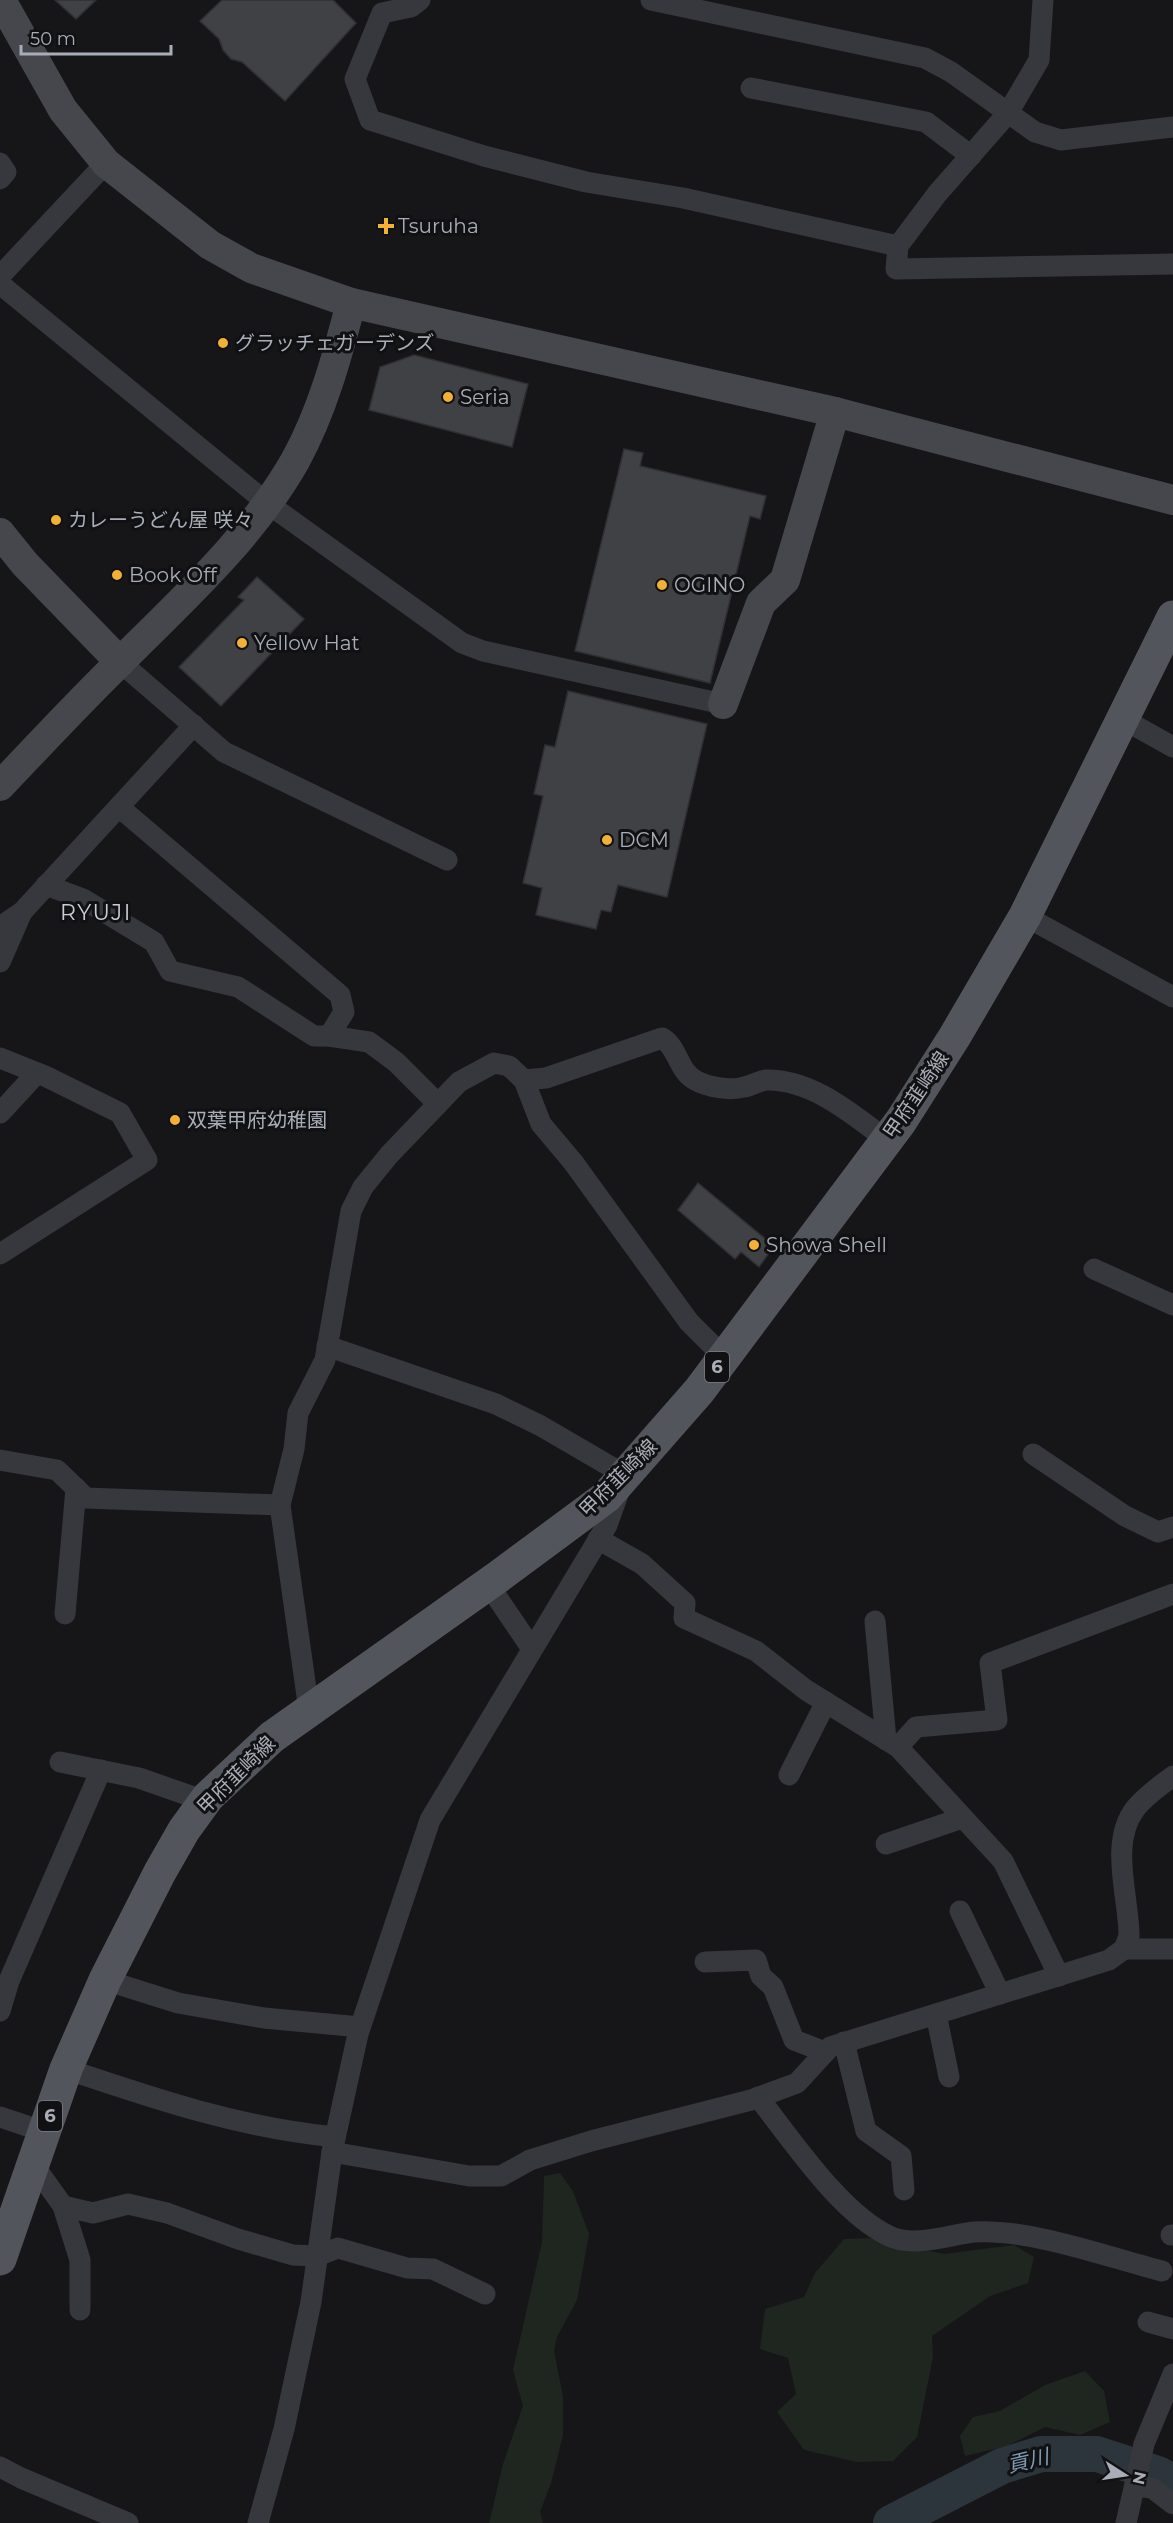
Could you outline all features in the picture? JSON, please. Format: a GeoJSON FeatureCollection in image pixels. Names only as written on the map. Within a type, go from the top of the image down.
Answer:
{"type":"FeatureCollection","features":[{"type":"Feature","properties":{"kind":"main road","name":"甲府韮崎線"},"geometry":{"type":"LineString","coordinates":[[0,2259],[66,2069],[105,1980],[159,1872],[205,1801],[272,1737],[575,1522],[606,1497],[699,1391],[887,1140],[955,1036],[1026,916],[1173,617]]}},
{"type":"Feature","properties":{"kind":"street"},"geometry":{"type":"LineString","coordinates":[[1,0],[63,110],[106,163],[210,246],[251,268],[351,303],[835,412],[1173,500]]}},
{"type":"Feature","properties":{"kind":"street"},"geometry":{"type":"LineString","coordinates":[[420,0],[411,8],[382,13],[356,79],[370,120],[484,156],[586,182],[683,198],[898,246]]}},
{"type":"Feature","properties":{"kind":"street"},"geometry":{"type":"LineString","coordinates":[[651,0],[925,58],[951,72],[1035,132],[1061,140],[1173,128]]}},
{"type":"Feature","properties":{"kind":"street"},"geometry":{"type":"LineString","coordinates":[[1043,0],[1039,60],[1008,113],[937,194],[898,246],[896,269],[1173,264]]}},
{"type":"Feature","properties":{"kind":"street"},"geometry":{"type":"LineString","coordinates":[[751,88],[926,122],[971,156]]}},
{"type":"Feature","properties":{"kind":"street"},"geometry":{"type":"LineString","coordinates":[[0,163],[6,172],[0,179]]}},
{"type":"Feature","properties":{"kind":"street"},"geometry":{"type":"LineString","coordinates":[[0,276],[106,163]]}},
{"type":"Feature","properties":{"kind":"street"},"geometry":{"type":"LineString","coordinates":[[0,284],[267,503],[462,644],[483,651],[723,704],[761,603],[785,580],[835,412]]}},
{"type":"Feature","properties":{"kind":"street"},"geometry":{"type":"LineString","coordinates":[[0,786],[120,662],[172,612],[224,556],[267,503],[295,461],[316,417],[335,364],[351,303]]}},
{"type":"Feature","properties":{"kind":"street"},"geometry":{"type":"LineString","coordinates":[[0,533],[25,564],[120,662],[224,752],[447,860]]}},
{"type":"Feature","properties":{"kind":"street"},"geometry":{"type":"LineString","coordinates":[[1123,719],[1173,747]]}},
{"type":"Feature","properties":{"kind":"street"},"geometry":{"type":"LineString","coordinates":[[0,927],[21,912],[194,725]]}},
{"type":"Feature","properties":{"kind":"street"},"geometry":{"type":"LineString","coordinates":[[119,807],[340,995],[344,1012],[329,1036]]}},
{"type":"Feature","properties":{"kind":"street"},"geometry":{"type":"LineString","coordinates":[[46,885],[83,899],[154,942],[170,971],[238,987],[314,1036],[369,1042],[396,1062],[438,1104]]}},
{"type":"Feature","properties":{"kind":"street"},"geometry":{"type":"LineString","coordinates":[[0,962],[21,912]]}},
{"type":"Feature","properties":{"kind":"street"},"geometry":{"type":"LineString","coordinates":[[1026,916],[1173,997]]}},
{"type":"Feature","properties":{"kind":"street"},"geometry":{"type":"LineString","coordinates":[[524,1080],[546,1078],[662,1038],[669,1042],[684,1071],[695,1080],[728,1089],[743,1088],[764,1080],[785,1082],[830,1099],[887,1140]]}},
{"type":"Feature","properties":{"kind":"street"},"geometry":{"type":"LineString","coordinates":[[0,1058],[38,1073],[120,1113],[147,1160],[0,1254]]}},
{"type":"Feature","properties":{"kind":"street"},"geometry":{"type":"LineString","coordinates":[[309,1710],[280,1505],[294,1449],[298,1413],[325,1360],[351,1211],[363,1188],[389,1155],[459,1082],[494,1063],[509,1066],[524,1080],[541,1124],[573,1162],[689,1322],[724,1357]]}},
{"type":"Feature","properties":{"kind":"street"},"geometry":{"type":"LineString","coordinates":[[0,1113],[38,1073]]}},
{"type":"Feature","properties":{"kind":"street"},"geometry":{"type":"LineString","coordinates":[[1094,1269],[1173,1305]]}},
{"type":"Feature","properties":{"kind":"street"},"geometry":{"type":"LineString","coordinates":[[258,2523],[284,2429],[311,2302],[333,2145],[360,2027],[430,1820],[607,1525],[625,1475],[541,1426],[496,1404],[327,1346]]}},
{"type":"Feature","properties":{"kind":"street"},"geometry":{"type":"LineString","coordinates":[[1033,1454],[1125,1516],[1158,1532],[1173,1527]]}},
{"type":"Feature","properties":{"kind":"street"},"geometry":{"type":"LineString","coordinates":[[0,1460],[57,1470],[86,1498],[280,1505]]}},
{"type":"Feature","properties":{"kind":"street"},"geometry":{"type":"LineString","coordinates":[[65,1614],[76,1488]]}},
{"type":"Feature","properties":{"kind":"street"},"geometry":{"type":"LineString","coordinates":[[598,1539],[642,1564],[685,1602],[684,1618],[756,1652],[826,1702],[892,1743],[1003,1861],[1059,1976]]}},
{"type":"Feature","properties":{"kind":"street"},"geometry":{"type":"LineString","coordinates":[[488,1584],[531,1649]]}},
{"type":"Feature","properties":{"kind":"street"},"geometry":{"type":"LineString","coordinates":[[892,1743],[916,1727],[997,1719],[990,1663],[1173,1594]]}},
{"type":"Feature","properties":{"kind":"street"},"geometry":{"type":"LineString","coordinates":[[875,1621],[892,1743]]}},
{"type":"Feature","properties":{"kind":"street"},"geometry":{"type":"LineString","coordinates":[[789,1775],[826,1702]]}},
{"type":"Feature","properties":{"kind":"street"},"geometry":{"type":"LineString","coordinates":[[60,1762],[139,1778],[205,1801]]}},
{"type":"Feature","properties":{"kind":"street"},"geometry":{"type":"LineString","coordinates":[[0,2011],[9,1981],[101,1770]]}},
{"type":"Feature","properties":{"kind":"street"},"geometry":{"type":"LineString","coordinates":[[66,2069],[190,2111],[299,2134],[333,2145],[469,2176],[501,2176],[530,2160],[570,2147],[758,2097],[797,2083],[830,2047],[1109,1960],[1124,1949],[1129,1936],[1122,1850],[1125,1830],[1134,1810],[1173,1776]]}},
{"type":"Feature","properties":{"kind":"street"},"geometry":{"type":"LineString","coordinates":[[886,1844],[962,1818]]}},
{"type":"Feature","properties":{"kind":"street"},"geometry":{"type":"LineString","coordinates":[[960,1911],[1000,1994]]}},
{"type":"Feature","properties":{"kind":"street"},"geometry":{"type":"LineString","coordinates":[[1124,1949],[1173,1949]]}},
{"type":"Feature","properties":{"kind":"street"},"geometry":{"type":"LineString","coordinates":[[705,1962],[756,1960],[761,1976],[773,1987],[794,2040],[825,2052]]}},
{"type":"Feature","properties":{"kind":"street"},"geometry":{"type":"LineString","coordinates":[[105,1980],[189,2005],[264,2018],[360,2027]]}},
{"type":"Feature","properties":{"kind":"street"},"geometry":{"type":"LineString","coordinates":[[936,2014],[949,2077]]}},
{"type":"Feature","properties":{"kind":"street"},"geometry":{"type":"LineString","coordinates":[[844,2042],[866,2131],[901,2156],[904,2190]]}},
{"type":"Feature","properties":{"kind":"street"},"geometry":{"type":"LineString","coordinates":[[758,2097],[855,2214],[890,2237],[910,2241],[1006,2231],[1162,2271]]}},
{"type":"Feature","properties":{"kind":"street"},"geometry":{"type":"LineString","coordinates":[[0,2117],[45,2132]]}},
{"type":"Feature","properties":{"kind":"street"},"geometry":{"type":"LineString","coordinates":[[33,2164],[63,2206],[80,2260],[80,2310]]}},
{"type":"Feature","properties":{"kind":"street"},"geometry":{"type":"LineString","coordinates":[[63,2206],[93,2213],[128,2204],[167,2213],[238,2239],[293,2255],[317,2256],[338,2248],[407,2268],[433,2269],[485,2294]]}},
{"type":"Feature","properties":{"kind":"street"},"geometry":{"type":"LineString","coordinates":[[1148,2322],[1173,2329]]}},
{"type":"Feature","properties":{"kind":"street"},"geometry":{"type":"LineString","coordinates":[[1126,2523],[1144,2444],[1173,2374]]}},
{"type":"Feature","properties":{"kind":"street"},"geometry":{"type":"LineString","coordinates":[[0,2467],[128,2523]]}},
{"type":"Feature","properties":{"kind":"street"},"geometry":{"type":"LineString","coordinates":[[1136,2483],[1152,2488],[1173,2504]]}},
{"type":"Feature","properties":{"kind":"shaded area"},"geometry":{"type":"Polygon","coordinates":[[[560,2173],[573,2191],[589,2234],[577,2300],[557,2337],[554,2351],[563,2396],[563,2435],[551,2483],[540,2512],[543,2523],[489,2523],[503,2464],[523,2406],[513,2370],[542,2242],[544,2176],[560,2173]]]}},
{"type":"Feature","properties":{"kind":"shaded area"},"geometry":{"type":"Polygon","coordinates":[[[869,2238],[944,2254],[1014,2245],[1034,2257],[1028,2283],[990,2296],[932,2336],[933,2357],[917,2437],[893,2461],[857,2462],[804,2450],[777,2412],[796,2394],[788,2358],[760,2349],[765,2309],[804,2297],[815,2273],[844,2239],[869,2238]]]}},
{"type":"Feature","properties":{"kind":"shaded area"},"geometry":{"type":"Polygon","coordinates":[[[1085,2371],[1104,2391],[1110,2422],[1080,2435],[1045,2427],[1007,2446],[965,2456],[960,2436],[973,2417],[1000,2411],[1045,2385],[1085,2371]]]}},
{"type":"Feature","properties":{"kind":"building"},"geometry":{"type":"Polygon","coordinates":[[[55,0],[96,0],[76,19],[55,0]]]}},
{"type":"Feature","properties":{"kind":"building"},"geometry":{"type":"Polygon","coordinates":[[[222,0],[333,0],[356,23],[285,101],[242,62],[231,59],[223,50],[219,39],[200,21],[222,0]]]}},
{"type":"Feature","properties":{"kind":"building","name":"Seria"},"geometry":{"type":"Polygon","coordinates":[[[414,355],[528,384],[512,447],[369,410],[380,367],[414,355]]]}},
{"type":"Feature","properties":{"kind":"building","name":"OGINO"},"geometry":{"type":"Polygon","coordinates":[[[624,449],[643,453],[640,466],[766,496],[760,519],[750,516],[710,683],[575,651],[624,449]]]}},
{"type":"Feature","properties":{"kind":"building","name":"Yellow Hat"},"geometry":{"type":"Polygon","coordinates":[[[257,577],[304,619],[221,706],[179,667],[244,600],[238,597],[257,577]]]}},
{"type":"Feature","properties":{"kind":"building","name":"DCM"},"geometry":{"type":"Polygon","coordinates":[[[568,691],[707,724],[667,897],[618,885],[611,912],[601,910],[596,929],[536,915],[542,888],[523,883],[543,796],[534,794],[545,745],[555,747],[568,691]]]}},
{"type":"Feature","properties":{"kind":"building"},"geometry":{"type":"Polygon","coordinates":[[[698,1183],[774,1246],[759,1267],[741,1252],[735,1259],[678,1210],[698,1183]]]}},
{"type":"Feature","properties":{"kind":"waterway","name":"貢川"},"geometry":{"type":"LineString","coordinates":[[891,2523],[1002,2466],[1041,2454],[1097,2454],[1158,2474],[1173,2483]]}},
{"type":"Feature","properties":{"kind":"place","name":"Tsuruha"},"geometry":{"type":"Point","coordinates":[386,226]}},
{"type":"Feature","properties":{"kind":"place","name":"グラッチェガーデンズ"},"geometry":{"type":"Point","coordinates":[223,343]}},
{"type":"Feature","properties":{"kind":"place","name":"Seria"},"geometry":{"type":"Point","coordinates":[448,397]}},
{"type":"Feature","properties":{"kind":"place","name":"カレーうどん屋 咲々"},"geometry":{"type":"Point","coordinates":[56,520]}},
{"type":"Feature","properties":{"kind":"place","name":"Book Off"},"geometry":{"type":"Point","coordinates":[117,575]}},
{"type":"Feature","properties":{"kind":"place","name":"OGINO"},"geometry":{"type":"Point","coordinates":[662,585]}},
{"type":"Feature","properties":{"kind":"place","name":"Yellow Hat"},"geometry":{"type":"Point","coordinates":[242,643]}},
{"type":"Feature","properties":{"kind":"place","name":"DCM"},"geometry":{"type":"Point","coordinates":[607,840]}},
{"type":"Feature","properties":{"kind":"place","name":"双葉甲府幼稚園"},"geometry":{"type":"Point","coordinates":[175,1120]}},
{"type":"Feature","properties":{"kind":"place","name":"Showa Shell"},"geometry":{"type":"Point","coordinates":[754,1245]}},
{"type":"Feature","properties":{"kind":"district","name":"RYUJI"},"geometry":{"type":"Point","coordinates":[96,912]}}]}
